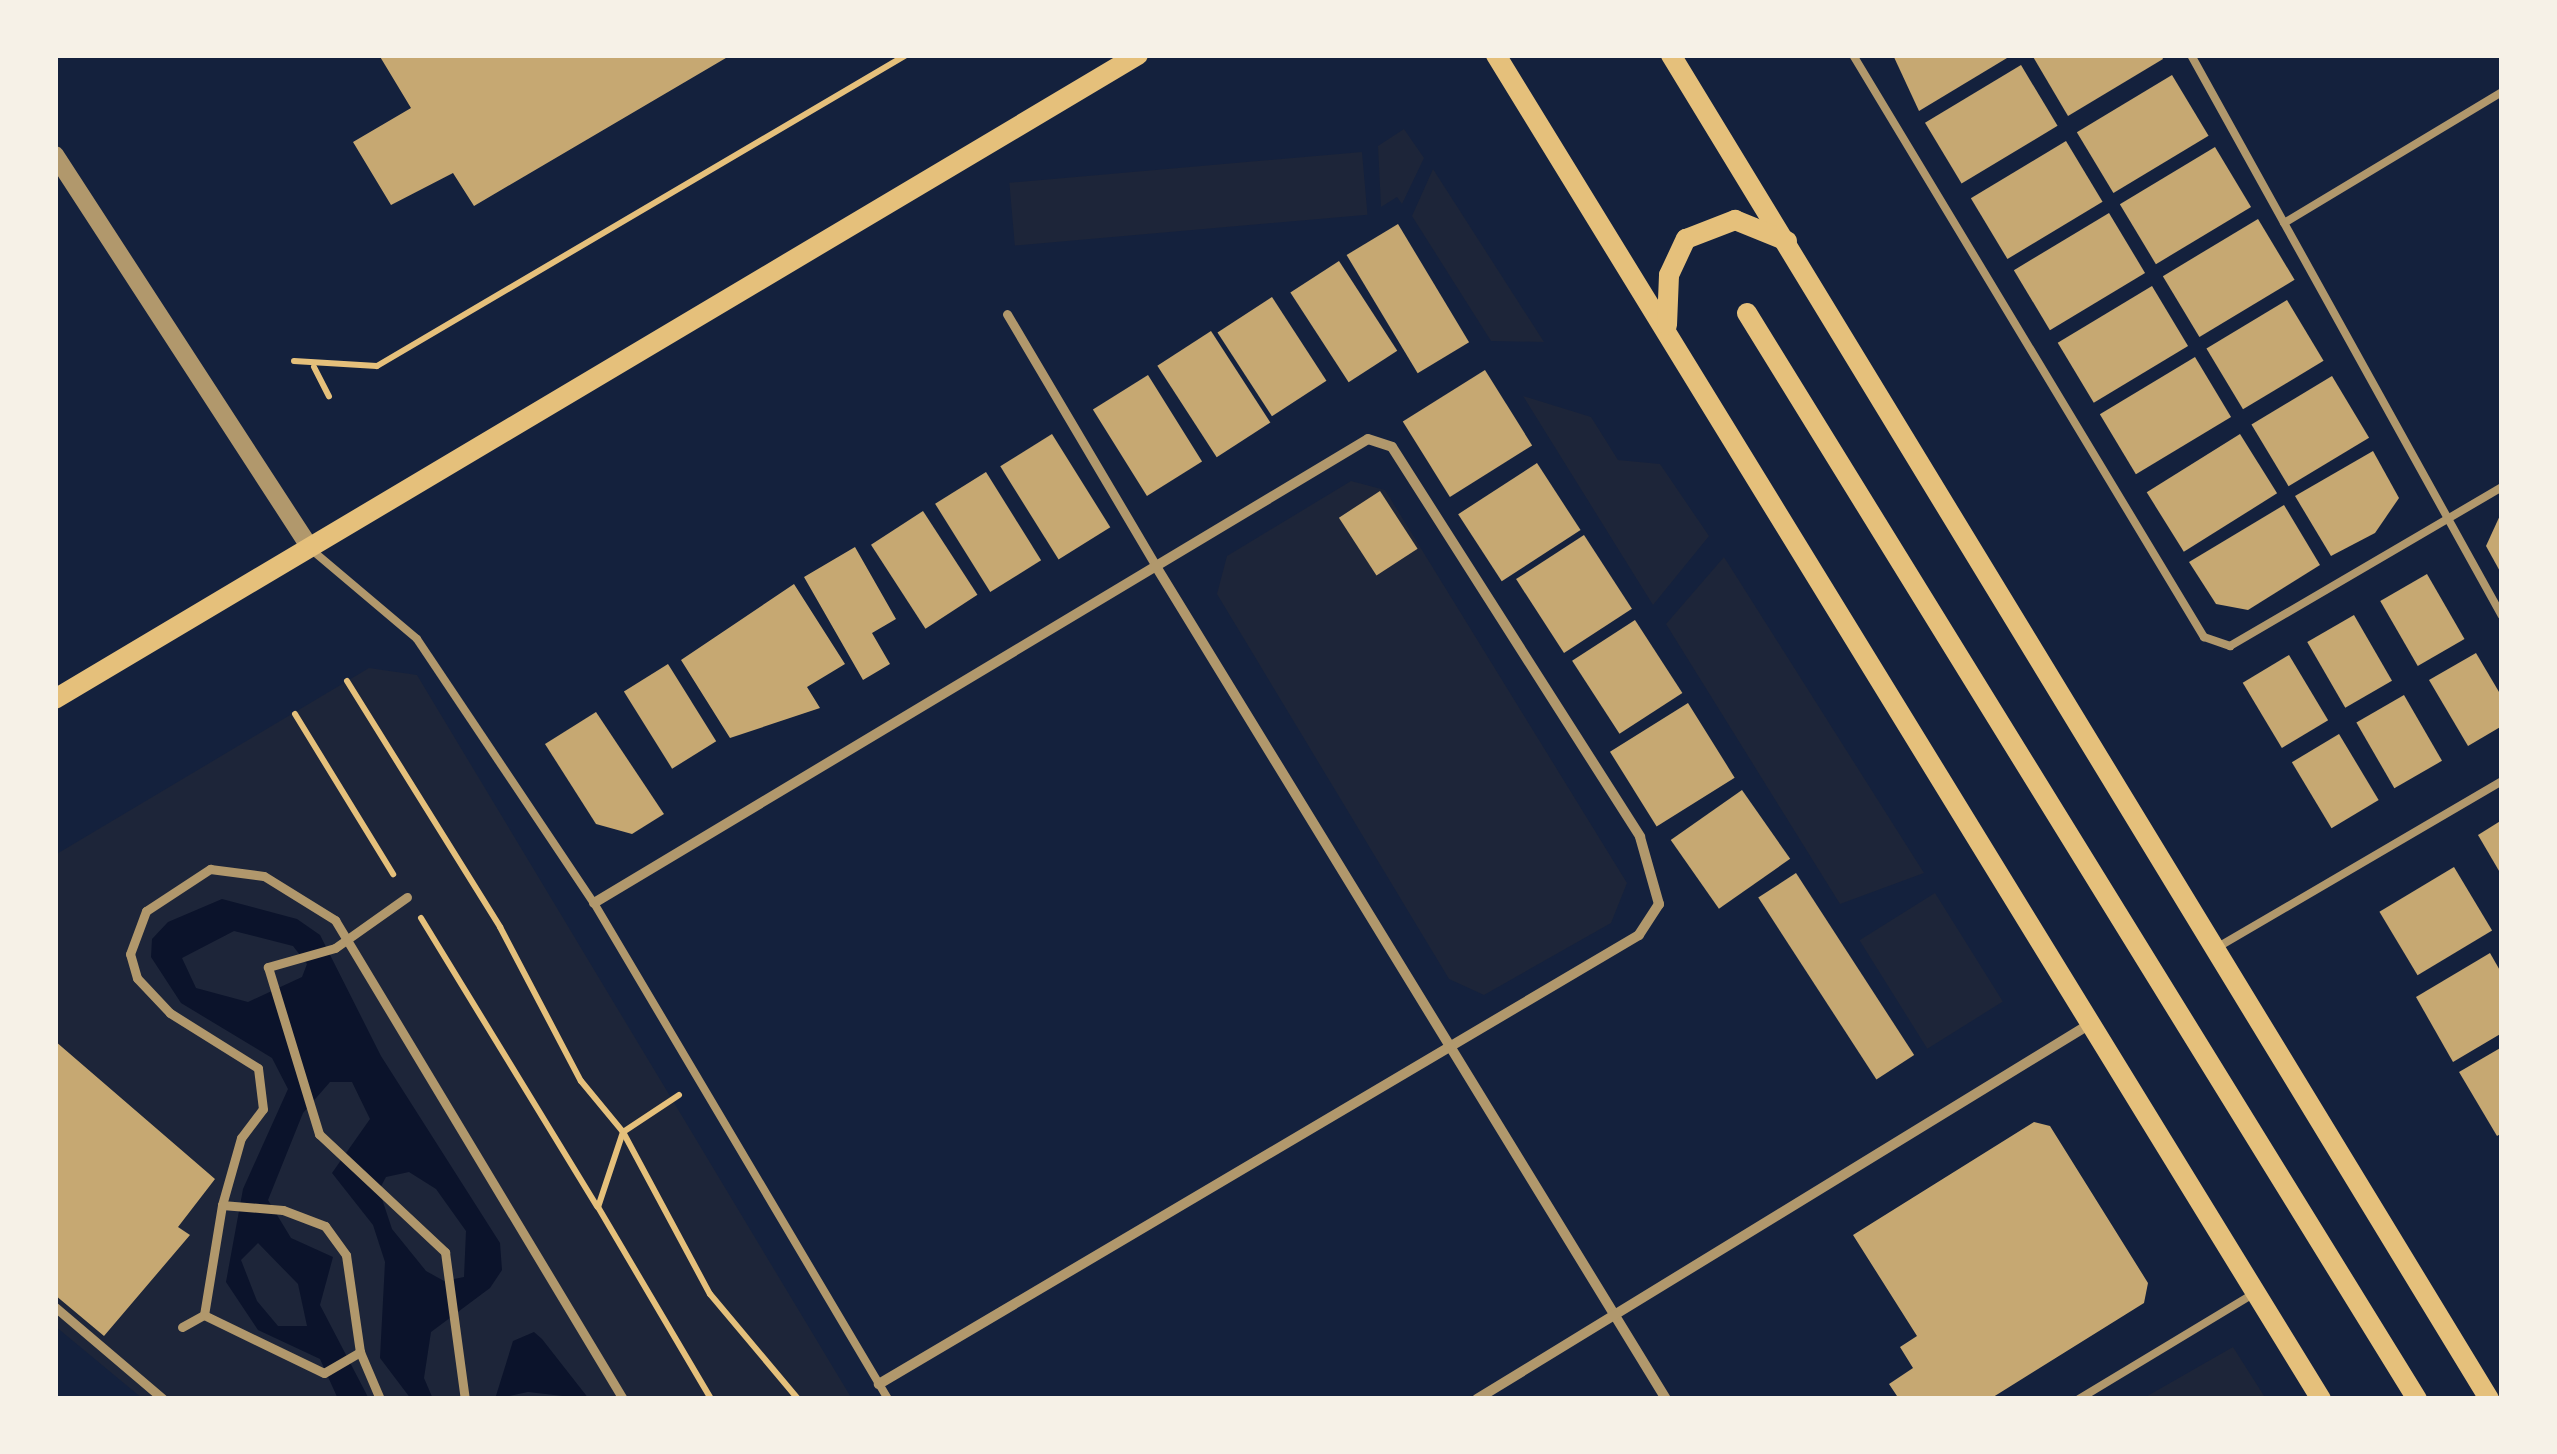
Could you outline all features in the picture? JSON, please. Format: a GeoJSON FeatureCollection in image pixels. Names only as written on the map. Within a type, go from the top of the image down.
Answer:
{"type":"FeatureCollection","features":[{"type":"Feature","properties":{"kind":"main road"},"geometry":{"type":"LineString","coordinates":[[55,699],[1138,55]]}},
{"type":"Feature","properties":{"kind":"main road"},"geometry":{"type":"LineString","coordinates":[[1496,55],[1667,328],[2085,1027],[2320,1399]]}},
{"type":"Feature","properties":{"kind":"main road"},"geometry":{"type":"LineString","coordinates":[[1671,55],[1793,245],[2214,949],[2489,1399]]}},
{"type":"Feature","properties":{"kind":"main road"},"geometry":{"type":"LineString","coordinates":[[1667,328],[1669,274],[1686,238],[1735,220],[1793,245]]}},
{"type":"Feature","properties":{"kind":"main road"},"geometry":{"type":"LineString","coordinates":[[1747,313],[2417,1399]]}},
{"type":"Feature","properties":{"kind":"street"},"geometry":{"type":"LineString","coordinates":[[55,155],[310,548]]}},
{"type":"Feature","properties":{"kind":"street"},"geometry":{"type":"LineString","coordinates":[[1007,314],[1156,568],[1666,1399]]}},
{"type":"Feature","properties":{"kind":"street"},"geometry":{"type":"LineString","coordinates":[[594,903],[1156,568],[1334,453],[1368,439],[1392,446],[1640,837],[1659,904],[1639,935],[879,1384]]}},
{"type":"Feature","properties":{"kind":"street"},"geometry":{"type":"LineString","coordinates":[[204,1315],[222,1205],[266,1092],[258,1068],[170,1014],[137,978],[132,930],[187,878],[238,870],[295,889],[347,940],[623,1399]]}},
{"type":"Feature","properties":{"kind":"street"},"geometry":{"type":"LineString","coordinates":[[408,897],[336,948],[268,967],[310,1114],[332,1150],[445,1252],[452,1272],[465,1399]]}},
{"type":"Feature","properties":{"kind":"street"},"geometry":{"type":"LineString","coordinates":[[1477,1399],[1617,1320],[2085,1027]]}},
{"type":"Feature","properties":{"kind":"street"},"geometry":{"type":"LineString","coordinates":[[222,1205],[283,1210],[325,1226],[346,1255],[356,1354],[380,1399]]}},
{"type":"Feature","properties":{"kind":"street"},"geometry":{"type":"LineString","coordinates":[[55,1308],[162,1399]]}},
{"type":"Feature","properties":{"kind":"street"},"geometry":{"type":"LineString","coordinates":[[204,1315],[324,1374],[356,1354]]}},
{"type":"Feature","properties":{"kind":"street"},"geometry":{"type":"LineString","coordinates":[[182,1326],[204,1315]]}},
{"type":"Feature","properties":{"kind":"lane"},"geometry":{"type":"LineString","coordinates":[[1853,55],[2204,637],[2230,646],[2502,487]]}},
{"type":"Feature","properties":{"kind":"lane"},"geometry":{"type":"LineString","coordinates":[[2193,56],[2502,616]]}},
{"type":"Feature","properties":{"kind":"lane"},"geometry":{"type":"LineString","coordinates":[[2284,224],[2502,92]]}},
{"type":"Feature","properties":{"kind":"lane"},"geometry":{"type":"LineString","coordinates":[[310,548],[417,639],[594,903],[888,1399]]}},
{"type":"Feature","properties":{"kind":"lane"},"geometry":{"type":"LineString","coordinates":[[2214,949],[2502,781]]}},
{"type":"Feature","properties":{"kind":"lane"},"geometry":{"type":"LineString","coordinates":[[2079,1399],[2254,1294]]}},
{"type":"Feature","properties":{"kind":"path"},"geometry":{"type":"LineString","coordinates":[[294,361],[314,367],[376,366],[906,55]]}},
{"type":"Feature","properties":{"kind":"path"},"geometry":{"type":"LineString","coordinates":[[314,367],[329,396]]}},
{"type":"Feature","properties":{"kind":"path"},"geometry":{"type":"LineString","coordinates":[[347,681],[500,927],[581,1081],[623,1132],[710,1294],[798,1399]]}},
{"type":"Feature","properties":{"kind":"path"},"geometry":{"type":"LineString","coordinates":[[294,714],[598,1207],[711,1399]]}},
{"type":"Feature","properties":{"kind":"path"},"geometry":{"type":"LineString","coordinates":[[598,1207],[623,1132],[700,1082]]}},
{"type":"Feature","properties":{"kind":"shaded area"},"geometry":{"type":"Polygon","coordinates":[[[1404,129],[1424,158],[1402,204],[1397,197],[1381,207],[1378,146],[1404,129]]]}},
{"type":"Feature","properties":{"kind":"shaded area"},"geometry":{"type":"Polygon","coordinates":[[[1362,152],[1367,215],[1015,246],[1009,183],[1362,152]]]}},
{"type":"Feature","properties":{"kind":"shaded area"},"geometry":{"type":"Polygon","coordinates":[[[1433,169],[1544,342],[1491,341],[1412,216],[1433,169]]]}},
{"type":"Feature","properties":{"kind":"shaded area"},"geometry":{"type":"Polygon","coordinates":[[[1523,396],[1591,417],[1618,460],[1660,464],[1709,536],[1653,605],[1523,396]]]}},
{"type":"Feature","properties":{"kind":"shaded area"},"geometry":{"type":"Polygon","coordinates":[[[1351,481],[1385,490],[1627,883],[1611,923],[1484,995],[1449,979],[1217,594],[1227,556],[1351,481]]]}},
{"type":"Feature","properties":{"kind":"shaded area"},"geometry":{"type":"Polygon","coordinates":[[[1724,557],[1924,873],[1840,904],[1666,624],[1724,557]]]}},
{"type":"Feature","properties":{"kind":"shaded area"},"geometry":{"type":"Polygon","coordinates":[[[369,668],[417,675],[852,1399],[143,1399],[55,1326],[55,855],[369,668]]]}},
{"type":"Feature","properties":{"kind":"shaded area"},"geometry":{"type":"Polygon","coordinates":[[[1935,893],[2003,1002],[1927,1049],[1860,940],[1935,893]]]}},
{"type":"Feature","properties":{"kind":"shaded area"},"geometry":{"type":"Polygon","coordinates":[[[222,899],[297,919],[320,935],[381,1056],[500,1243],[502,1270],[490,1288],[431,1332],[424,1378],[433,1399],[411,1399],[380,1358],[385,1262],[373,1225],[332,1173],[370,1119],[352,1082],[330,1082],[303,1113],[268,1200],[291,1238],[333,1257],[320,1305],[369,1399],[338,1399],[320,1359],[258,1330],[226,1282],[243,1189],[288,1089],[272,1058],[181,1003],[151,957],[152,939],[168,922],[222,899]],[[234,931],[182,958],[196,988],[248,1002],[302,977],[307,964],[293,946],[234,931]],[[409,1172],[386,1177],[379,1190],[392,1229],[426,1271],[444,1281],[464,1277],[466,1231],[436,1189],[409,1172]],[[258,1243],[241,1260],[257,1301],[278,1326],[307,1326],[298,1284],[258,1243]]]}},
{"type":"Feature","properties":{"kind":"shaded area"},"geometry":{"type":"Polygon","coordinates":[[[534,1332],[589,1399],[528,1392],[495,1399],[513,1341],[534,1332]]]}},
{"type":"Feature","properties":{"kind":"shaded area"},"geometry":{"type":"Polygon","coordinates":[[[2233,1347],[2266,1399],[2142,1399],[2233,1347]]]}},
{"type":"Feature","properties":{"kind":"building"},"geometry":{"type":"Polygon","coordinates":[[[379,55],[731,55],[474,206],[453,173],[391,205],[353,142],[411,108],[379,55]]]}},
{"type":"Feature","properties":{"kind":"building"},"geometry":{"type":"Polygon","coordinates":[[[1893,55],[2012,55],[1919,111],[1893,55]]]}},
{"type":"Feature","properties":{"kind":"building"},"geometry":{"type":"Polygon","coordinates":[[[2032,55],[2161,55],[2163,59],[2068,116],[2032,55]]]}},
{"type":"Feature","properties":{"kind":"building"},"geometry":{"type":"Polygon","coordinates":[[[2021,65],[2058,126],[1962,184],[1925,123],[2021,65]]]}},
{"type":"Feature","properties":{"kind":"building"},"geometry":{"type":"Polygon","coordinates":[[[2172,75],[2209,136],[2113,193],[2077,132],[2172,75]]]}},
{"type":"Feature","properties":{"kind":"building"},"geometry":{"type":"Polygon","coordinates":[[[2066,141],[2103,202],[2007,259],[1971,198],[2066,141]]]}},
{"type":"Feature","properties":{"kind":"building"},"geometry":{"type":"Polygon","coordinates":[[[2215,147],[2251,207],[2156,264],[2120,204],[2215,147]]]}},
{"type":"Feature","properties":{"kind":"building"},"geometry":{"type":"Polygon","coordinates":[[[2109,213],[2145,273],[2050,330],[2014,270],[2109,213]]]}},
{"type":"Feature","properties":{"kind":"building"},"geometry":{"type":"Polygon","coordinates":[[[2258,219],[2295,280],[2199,337],[2163,276],[2258,219]]]}},
{"type":"Feature","properties":{"kind":"building"},"geometry":{"type":"Polygon","coordinates":[[[1398,224],[1469,342],[1418,373],[1347,255],[1398,224]]]}},
{"type":"Feature","properties":{"kind":"building"},"geometry":{"type":"Polygon","coordinates":[[[1339,261],[1397,351],[1349,382],[1290,293],[1339,261]]]}},
{"type":"Feature","properties":{"kind":"building"},"geometry":{"type":"Polygon","coordinates":[[[2152,286],[2188,346],[2094,403],[2058,343],[2152,286]]]}},
{"type":"Feature","properties":{"kind":"building"},"geometry":{"type":"Polygon","coordinates":[[[1272,297],[1326,381],[1272,416],[1217,332],[1272,297]]]}},
{"type":"Feature","properties":{"kind":"building"},"geometry":{"type":"Polygon","coordinates":[[[2287,300],[2324,361],[2243,409],[2206,348],[2287,300]]]}},
{"type":"Feature","properties":{"kind":"building"},"geometry":{"type":"Polygon","coordinates":[[[1211,331],[1270,422],[1217,457],[1157,366],[1211,331]]]}},
{"type":"Feature","properties":{"kind":"building"},"geometry":{"type":"Polygon","coordinates":[[[2195,357],[2231,417],[2136,474],[2100,414],[2195,357]]]}},
{"type":"Feature","properties":{"kind":"building"},"geometry":{"type":"Polygon","coordinates":[[[1485,370],[1532,445],[1450,497],[1403,421],[1485,370]]]}},
{"type":"Feature","properties":{"kind":"building"},"geometry":{"type":"Polygon","coordinates":[[[1148,375],[1202,462],[1147,496],[1093,409],[1148,375]]]}},
{"type":"Feature","properties":{"kind":"building"},"geometry":{"type":"Polygon","coordinates":[[[2332,376],[2369,438],[2289,486],[2251,424],[2332,376]]]}},
{"type":"Feature","properties":{"kind":"building"},"geometry":{"type":"Polygon","coordinates":[[[1052,434],[1110,527],[1059,560],[1000,466],[1052,434]]]}},
{"type":"Feature","properties":{"kind":"building"},"geometry":{"type":"Polygon","coordinates":[[[2240,434],[2277,493],[2184,552],[2147,492],[2240,434]]]}},
{"type":"Feature","properties":{"kind":"building"},"geometry":{"type":"Polygon","coordinates":[[[2373,451],[2399,498],[2375,533],[2331,556],[2295,496],[2373,451]]]}},
{"type":"Feature","properties":{"kind":"building"},"geometry":{"type":"Polygon","coordinates":[[[1537,463],[1581,530],[1502,581],[1458,514],[1537,463]]]}},
{"type":"Feature","properties":{"kind":"building"},"geometry":{"type":"Polygon","coordinates":[[[986,472],[1041,560],[990,592],[935,504],[986,472]]]}},
{"type":"Feature","properties":{"kind":"building"},"geometry":{"type":"Polygon","coordinates":[[[1380,491],[1418,549],[1376,576],[1339,518],[1380,491]]]}},
{"type":"Feature","properties":{"kind":"building"},"geometry":{"type":"Polygon","coordinates":[[[2284,505],[2320,565],[2248,610],[2216,604],[2189,562],[2284,505]]]}},
{"type":"Feature","properties":{"kind":"building"},"geometry":{"type":"Polygon","coordinates":[[[923,511],[977,595],[925,629],[871,545],[923,511]]]}},
{"type":"Feature","properties":{"kind":"building"},"geometry":{"type":"Polygon","coordinates":[[[2502,511],[2502,575],[2486,546],[2502,511]]]}},
{"type":"Feature","properties":{"kind":"building"},"geometry":{"type":"Polygon","coordinates":[[[1584,535],[1632,609],[1564,653],[1516,579],[1584,535]]]}},
{"type":"Feature","properties":{"kind":"building"},"geometry":{"type":"Polygon","coordinates":[[[855,547],[896,619],[872,633],[890,664],[863,680],[804,577],[855,547]]]}},
{"type":"Feature","properties":{"kind":"building"},"geometry":{"type":"Polygon","coordinates":[[[2427,574],[2464,639],[2418,666],[2380,601],[2427,574]]]}},
{"type":"Feature","properties":{"kind":"building"},"geometry":{"type":"Polygon","coordinates":[[[794,584],[845,664],[807,687],[820,708],[730,738],[681,660],[794,584]]]}},
{"type":"Feature","properties":{"kind":"building"},"geometry":{"type":"Polygon","coordinates":[[[2354,615],[2392,681],[2345,708],[2307,642],[2354,615]]]}},
{"type":"Feature","properties":{"kind":"building"},"geometry":{"type":"Polygon","coordinates":[[[1635,620],[1682,693],[1619,734],[1572,661],[1635,620]]]}},
{"type":"Feature","properties":{"kind":"building"},"geometry":{"type":"Polygon","coordinates":[[[2476,653],[2502,697],[2502,726],[2468,746],[2429,680],[2476,653]]]}},
{"type":"Feature","properties":{"kind":"building"},"geometry":{"type":"Polygon","coordinates":[[[2289,655],[2328,720],[2282,748],[2243,683],[2289,655]]]}},
{"type":"Feature","properties":{"kind":"building"},"geometry":{"type":"Polygon","coordinates":[[[668,664],[716,741],[672,769],[624,692],[668,664]]]}},
{"type":"Feature","properties":{"kind":"building"},"geometry":{"type":"Polygon","coordinates":[[[2404,695],[2442,761],[2394,788],[2356,722],[2404,695]]]}},
{"type":"Feature","properties":{"kind":"building"},"geometry":{"type":"Polygon","coordinates":[[[1688,703],[1735,778],[1657,826],[1610,752],[1688,703]]]}},
{"type":"Feature","properties":{"kind":"building"},"geometry":{"type":"Polygon","coordinates":[[[596,712],[664,814],[632,834],[596,824],[545,744],[596,712]]]}},
{"type":"Feature","properties":{"kind":"building"},"geometry":{"type":"Polygon","coordinates":[[[2339,734],[2379,800],[2332,828],[2292,762],[2339,734]]]}},
{"type":"Feature","properties":{"kind":"building"},"geometry":{"type":"Polygon","coordinates":[[[1742,790],[1790,859],[1719,909],[1671,840],[1742,790]]]}},
{"type":"Feature","properties":{"kind":"building"},"geometry":{"type":"Polygon","coordinates":[[[2502,820],[2502,876],[2478,835],[2502,820]]]}},
{"type":"Feature","properties":{"kind":"building"},"geometry":{"type":"Polygon","coordinates":[[[2454,867],[2492,930],[2418,975],[2379,912],[2454,867]]]}},
{"type":"Feature","properties":{"kind":"building"},"geometry":{"type":"Polygon","coordinates":[[[1796,873],[1914,1055],[1876,1080],[1758,898],[1796,873]]]}},
{"type":"Feature","properties":{"kind":"building"},"geometry":{"type":"Polygon","coordinates":[[[2490,953],[2502,974],[2502,1033],[2453,1062],[2416,997],[2490,953]]]}},
{"type":"Feature","properties":{"kind":"building"},"geometry":{"type":"Polygon","coordinates":[[[55,1041],[215,1179],[178,1227],[190,1235],[104,1336],[55,1295],[55,1041]]]}},
{"type":"Feature","properties":{"kind":"building"},"geometry":{"type":"Polygon","coordinates":[[[2502,1047],[2502,1133],[2497,1136],[2459,1072],[2502,1047]]]}},
{"type":"Feature","properties":{"kind":"building"},"geometry":{"type":"Polygon","coordinates":[[[2034,1122],[2050,1126],[2148,1283],[2144,1303],[1990,1399],[1899,1399],[1889,1384],[1913,1368],[1900,1347],[1917,1336],[1853,1235],[2034,1122]]]}}]}
